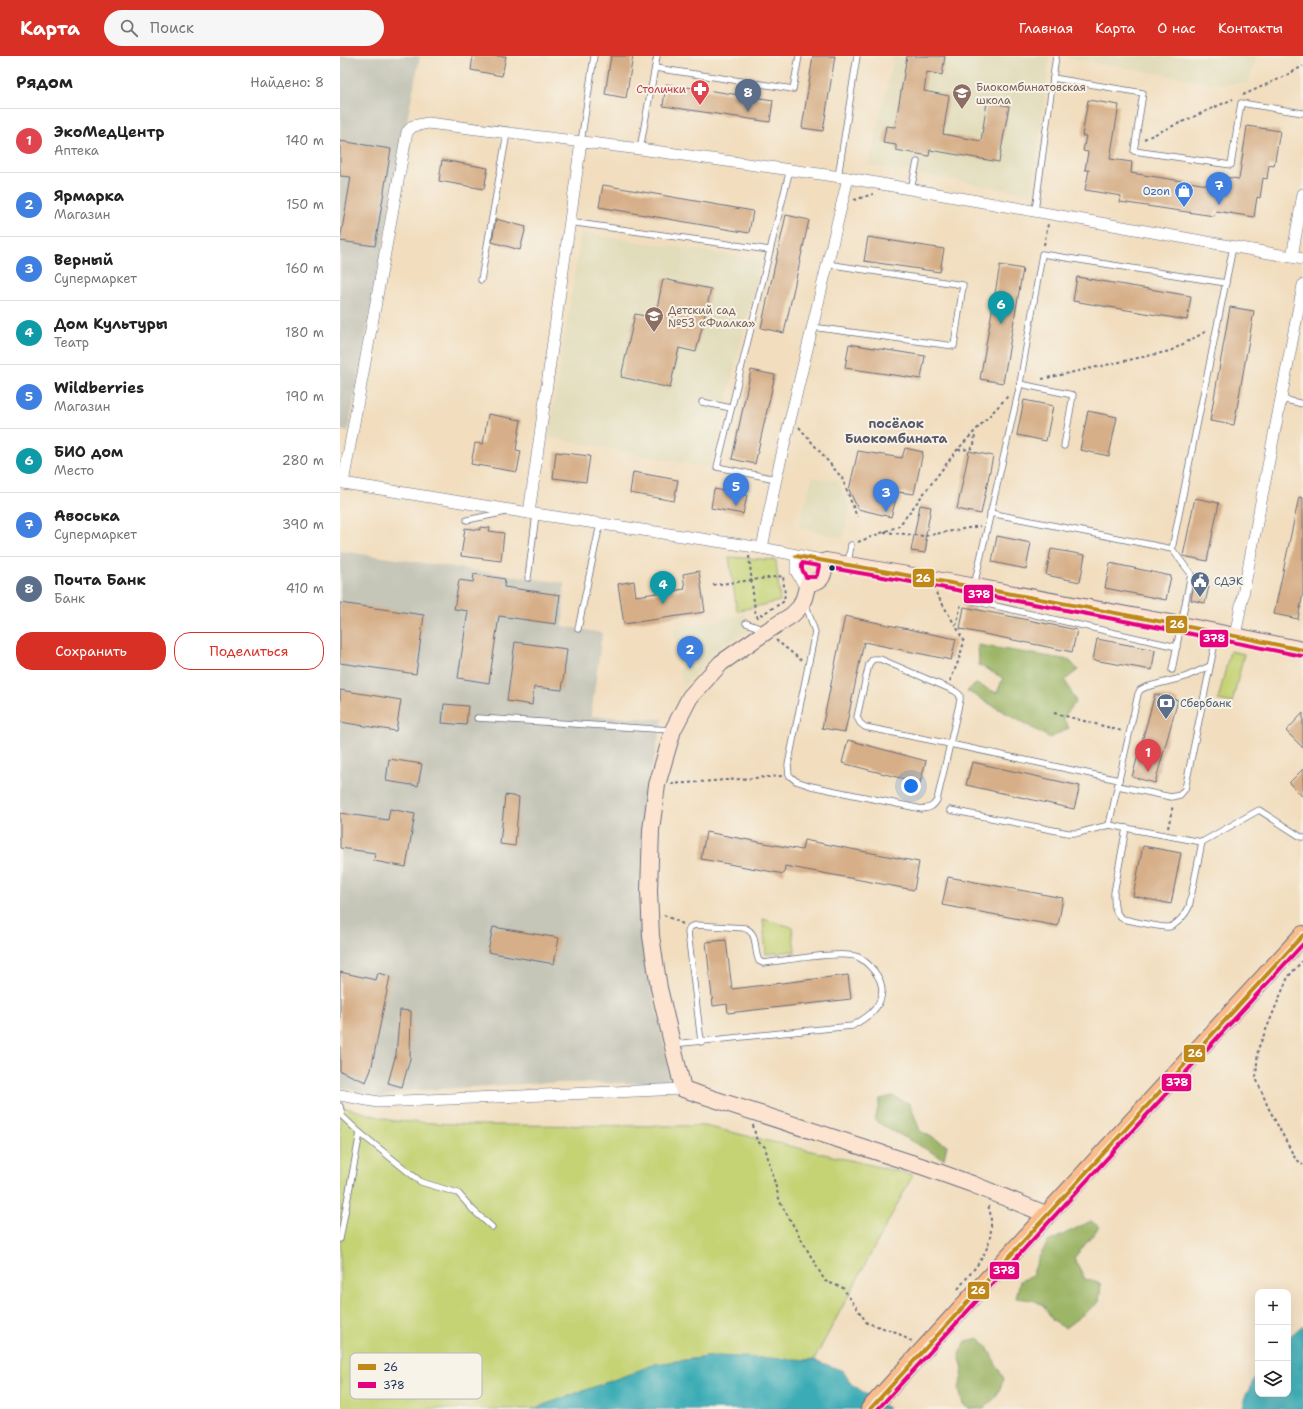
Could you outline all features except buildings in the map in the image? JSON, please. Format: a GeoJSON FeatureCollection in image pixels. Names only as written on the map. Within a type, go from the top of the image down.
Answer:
{"type":"FeatureCollection","features":[{"type":"Feature","properties":{"kind":"main road"},"geometry":{"type":"LineString","coordinates":[[870,1409],[915,1351],[1048,1215],[1303,935]]}},
{"type":"Feature","properties":{"kind":"street"},"geometry":{"type":"LineString","coordinates":[[1303,194],[1297,258],[790,169],[428,123],[413,126],[407,132],[400,146],[341,482],[533,514],[762,548],[796,556],[927,579],[969,590],[1181,625],[1303,650]]}},
{"type":"Feature","properties":{"kind":"street"},"geometry":{"type":"LineString","coordinates":[[533,514],[569,222],[581,142]]}},
{"type":"Feature","properties":{"kind":"street"},"geometry":{"type":"LineString","coordinates":[[762,548],[776,479],[827,264],[843,178]]}},
{"type":"Feature","properties":{"kind":"street"},"geometry":{"type":"LineString","coordinates":[[1235,636],[1303,286]]}},
{"type":"Feature","properties":{"kind":"street"},"geometry":{"type":"LineString","coordinates":[[796,556],[796,571],[804,583],[806,591]]}},
{"type":"Feature","properties":{"kind":"street"},"geometry":{"type":"LineString","coordinates":[[683,1089],[659,988],[648,908],[651,830],[657,785],[673,730],[690,697],[721,663],[767,631],[792,616],[800,607],[806,591],[822,578],[826,561]]}},
{"type":"Feature","properties":{"kind":"street"},"geometry":{"type":"LineString","coordinates":[[340,1095],[378,1102],[683,1089],[928,1168],[1048,1215]]}},
{"type":"Feature","properties":{"kind":"lane"},"geometry":{"type":"LineString","coordinates":[[581,142],[594,56]]}},
{"type":"Feature","properties":{"kind":"lane"},"geometry":{"type":"LineString","coordinates":[[640,149],[657,56]]}},
{"type":"Feature","properties":{"kind":"lane"},"geometry":{"type":"LineString","coordinates":[[655,68],[793,89],[799,56]]}},
{"type":"Feature","properties":{"kind":"lane"},"geometry":{"type":"LineString","coordinates":[[843,178],[857,56]]}},
{"type":"Feature","properties":{"kind":"lane"},"geometry":{"type":"LineString","coordinates":[[1035,212],[1056,56]]}},
{"type":"Feature","properties":{"kind":"lane"},"geometry":{"type":"LineString","coordinates":[[1053,78],[1143,93],[1134,151],[1231,165],[1241,103],[1303,113]]}},
{"type":"Feature","properties":{"kind":"lane"},"geometry":{"type":"LineString","coordinates":[[481,280],[508,133]]}},
{"type":"Feature","properties":{"kind":"lane"},"geometry":{"type":"LineString","coordinates":[[910,189],[917,162]]}},
{"type":"Feature","properties":{"kind":"lane"},"geometry":{"type":"LineString","coordinates":[[776,479],[717,467],[790,169]]}},
{"type":"Feature","properties":{"kind":"lane"},"geometry":{"type":"LineString","coordinates":[[569,222],[770,250]]}},
{"type":"Feature","properties":{"kind":"lane"},"geometry":{"type":"LineString","coordinates":[[1172,549],[1233,247]]}},
{"type":"Feature","properties":{"kind":"lane"},"geometry":{"type":"LineString","coordinates":[[1176,648],[969,590],[987,525],[1019,387],[1042,254],[1226,283]]}},
{"type":"Feature","properties":{"kind":"lane"},"geometry":{"type":"LineString","coordinates":[[812,327],[954,346],[963,285],[827,264]]}},
{"type":"Feature","properties":{"kind":"lane"},"geometry":{"type":"LineString","coordinates":[[1019,387],[1073,395],[1064,446]]}},
{"type":"Feature","properties":{"kind":"lane"},"geometry":{"type":"LineString","coordinates":[[1282,399],[1303,404]]}},
{"type":"Feature","properties":{"kind":"lane"},"geometry":{"type":"LineString","coordinates":[[702,402],[731,408]]}},
{"type":"Feature","properties":{"kind":"lane"},"geometry":{"type":"LineString","coordinates":[[467,520],[515,511]]}},
{"type":"Feature","properties":{"kind":"lane"},"geometry":{"type":"LineString","coordinates":[[990,512],[1172,549],[1191,574],[1172,670]]}},
{"type":"Feature","properties":{"kind":"lane"},"geometry":{"type":"LineString","coordinates":[[528,578],[533,514]]}},
{"type":"Feature","properties":{"kind":"lane"},"geometry":{"type":"LineString","coordinates":[[578,629],[600,524]]}},
{"type":"Feature","properties":{"kind":"lane"},"geometry":{"type":"LineString","coordinates":[[848,565],[851,545]]}},
{"type":"Feature","properties":{"kind":"lane"},"geometry":{"type":"LineString","coordinates":[[806,591],[815,632],[788,765],[789,775],[796,781],[811,786],[922,809],[930,808],[937,800],[950,744],[960,700],[960,695],[955,691],[880,659],[873,659],[868,664],[857,717],[860,723],[865,726],[950,744],[1171,796],[1180,795],[1185,789],[1217,633]]}},
{"type":"Feature","properties":{"kind":"lane"},"geometry":{"type":"LineString","coordinates":[[746,623],[767,631]]}},
{"type":"Feature","properties":{"kind":"lane"},"geometry":{"type":"LineString","coordinates":[[1109,825],[1129,732],[1140,690],[1146,686],[1185,677],[1210,666]]}},
{"type":"Feature","properties":{"kind":"lane"},"geometry":{"type":"LineString","coordinates":[[477,718],[673,730]]}},
{"type":"Feature","properties":{"kind":"lane"},"geometry":{"type":"LineString","coordinates":[[950,810],[1068,834],[1109,825],[1202,842],[1259,810],[1303,837]]}},
{"type":"Feature","properties":{"kind":"lane"},"geometry":{"type":"LineString","coordinates":[[1126,828],[1114,893],[1116,913],[1123,919],[1165,927],[1174,924],[1189,907],[1202,842]]}},
{"type":"Feature","properties":{"kind":"lane"},"geometry":{"type":"LineString","coordinates":[[673,1044],[700,1042],[852,1026],[864,1019],[876,1008],[881,999],[882,987],[880,978],[870,966],[858,957],[843,954],[764,963],[759,961],[757,957],[754,936],[751,930],[745,928],[696,925],[690,927],[688,932],[700,1042]]}},
{"type":"Feature","properties":{"kind":"lane"},"geometry":{"type":"LineString","coordinates":[[340,1106],[342,1116],[360,1133],[421,1182],[458,1194],[473,1210],[492,1226]]}},
{"type":"Feature","properties":{"kind":"lane"},"geometry":{"type":"LineString","coordinates":[[340,1239],[360,1133]]}},
{"type":"Feature","properties":{"kind":"path"},"geometry":{"type":"LineString","coordinates":[[1241,96],[1303,66]]}},
{"type":"Feature","properties":{"kind":"path"},"geometry":{"type":"LineString","coordinates":[[1136,142],[1234,99]]}},
{"type":"Feature","properties":{"kind":"path"},"geometry":{"type":"LineString","coordinates":[[1042,254],[1048,224]]}},
{"type":"Feature","properties":{"kind":"path"},"geometry":{"type":"LineString","coordinates":[[1042,379],[1170,351],[1217,326]]}},
{"type":"Feature","properties":{"kind":"path"},"geometry":{"type":"LineString","coordinates":[[851,545],[899,526],[957,450],[975,433],[1006,397],[1019,387]]}},
{"type":"Feature","properties":{"kind":"path"},"geometry":{"type":"LineString","coordinates":[[791,418],[842,478],[857,517]]}},
{"type":"Feature","properties":{"kind":"path"},"geometry":{"type":"LineString","coordinates":[[957,450],[970,449],[974,446],[975,433]]}},
{"type":"Feature","properties":{"kind":"path"},"geometry":{"type":"LineString","coordinates":[[883,532],[924,536],[987,525]]}},
{"type":"Feature","properties":{"kind":"path"},"geometry":{"type":"LineString","coordinates":[[712,585],[751,580],[783,576],[785,595],[783,602],[757,617],[751,580],[749,556],[750,547]]}},
{"type":"Feature","properties":{"kind":"path"},"geometry":{"type":"LineString","coordinates":[[927,579],[956,626],[964,642],[948,688]]}},
{"type":"Feature","properties":{"kind":"path"},"geometry":{"type":"LineString","coordinates":[[956,626],[969,590]]}},
{"type":"Feature","properties":{"kind":"path"},"geometry":{"type":"LineString","coordinates":[[767,631],[784,648],[801,660],[806,670],[805,681]]}},
{"type":"Feature","properties":{"kind":"path"},"geometry":{"type":"LineString","coordinates":[[1054,713],[1129,732]]}},
{"type":"Feature","properties":{"kind":"path"},"geometry":{"type":"LineString","coordinates":[[657,785],[789,775]]}},
{"type":"Feature","properties":{"kind":"path"},"geometry":{"type":"LineString","coordinates":[[1168,830],[1171,813]]}},
{"type":"Feature","properties":{"kind":"path"},"geometry":{"type":"LineString","coordinates":[[648,908],[690,927]]}},
{"type":"Feature","properties":{"kind":"path"},"geometry":{"type":"LineString","coordinates":[[1303,960],[1288,976],[1258,1049],[1256,1078],[1268,1107],[1295,1158],[1303,1165]]}},
{"type":"Feature","properties":{"kind":"path"},"geometry":{"type":"LineString","coordinates":[[749,1110],[757,1140],[765,1147],[780,1202],[825,1280],[843,1288],[867,1323],[896,1332],[915,1351]]}},
{"type":"Feature","properties":{"kind":"path"},"geometry":{"type":"LineString","coordinates":[[958,1289],[982,1258],[990,1241],[990,1209],[985,1202]]}},
{"type":"Feature","properties":{"kind":"shaded area"},"geometry":{"type":"Polygon","coordinates":[[[340,56],[420,56],[392,194],[348,432],[340,430],[340,56]]]}},
{"type":"Feature","properties":{"kind":"shaded area","name":"Биокомбинатовская школа"},"geometry":{"type":"Polygon","coordinates":[[[894,56],[1050,56],[1032,194],[869,165],[894,56]]]}},
{"type":"Feature","properties":{"kind":"shaded area"},"geometry":{"type":"Polygon","coordinates":[[[1068,56],[1256,56],[1249,84],[1219,84],[1067,58],[1068,56]]]}},
{"type":"Feature","properties":{"kind":"shaded area","name":"Детский сад №53 «Фиалка»"},"geometry":{"type":"Polygon","coordinates":[[[581,233],[761,260],[710,468],[549,437],[581,233]]]}},
{"type":"Feature","properties":{"kind":"shaded area"},"geometry":{"type":"Polygon","coordinates":[[[812,477],[838,481],[850,506],[843,538],[799,528],[812,477]]]}},
{"type":"Feature","properties":{"kind":"shaded area"},"geometry":{"type":"Polygon","coordinates":[[[340,551],[564,583],[563,626],[602,633],[591,716],[663,719],[650,776],[640,883],[641,936],[671,1076],[664,1083],[539,1083],[408,1091],[381,1097],[340,1087],[340,551]]]}},
{"type":"Feature","properties":{"kind":"shaded area"},"geometry":{"type":"Polygon","coordinates":[[[745,614],[748,632],[715,650],[683,687],[674,629],[745,614]]]}},
{"type":"Feature","properties":{"kind":"green space"},"geometry":{"type":"Polygon","coordinates":[[[729,557],[776,560],[780,601],[737,611],[729,557]]]}},
{"type":"Feature","properties":{"kind":"green space"},"geometry":{"type":"Polygon","coordinates":[[[978,645],[1069,660],[1078,670],[1065,680],[1076,702],[1063,718],[1069,728],[1050,738],[967,691],[976,684],[997,693],[1003,678],[979,665],[978,645]]]}},
{"type":"Feature","properties":{"kind":"green space"},"geometry":{"type":"Polygon","coordinates":[[[1230,651],[1244,654],[1232,703],[1218,700],[1230,651]]]}},
{"type":"Feature","properties":{"kind":"green space"},"geometry":{"type":"Polygon","coordinates":[[[763,919],[792,927],[795,951],[766,954],[763,919]]]}},
{"type":"Feature","properties":{"kind":"green space"},"geometry":{"type":"Polygon","coordinates":[[[892,1096],[910,1104],[920,1131],[947,1145],[944,1159],[875,1121],[880,1099],[892,1096]]]}},
{"type":"Feature","properties":{"kind":"green space"},"geometry":{"type":"Polygon","coordinates":[[[340,1106],[393,1121],[477,1125],[705,1126],[913,1175],[814,1360],[715,1356],[655,1364],[532,1409],[340,1409],[340,1106]]]}},
{"type":"Feature","properties":{"kind":"green space"},"geometry":{"type":"Polygon","coordinates":[[[1091,1221],[1099,1227],[1074,1258],[1085,1279],[1101,1284],[1099,1302],[1065,1328],[1053,1321],[1043,1305],[1033,1300],[1016,1298],[1020,1281],[1032,1276],[1039,1257],[1048,1242],[1091,1221]]]}},
{"type":"Feature","properties":{"kind":"green space"},"geometry":{"type":"Polygon","coordinates":[[[979,1338],[987,1347],[1004,1379],[996,1397],[984,1409],[969,1409],[963,1404],[959,1390],[963,1369],[959,1354],[966,1341],[979,1338]]]}},
{"type":"Feature","properties":{"kind":"water"},"geometry":{"type":"Polygon","coordinates":[[[1303,1325],[1303,1409],[1243,1409],[1244,1399],[1255,1378],[1255,1397],[1291,1397],[1291,1335],[1303,1325]]]}},
{"type":"Feature","properties":{"kind":"water"},"geometry":{"type":"Polygon","coordinates":[[[715,1356],[814,1360],[843,1371],[851,1384],[889,1409],[532,1409],[655,1364],[715,1356]]]}},
{"type":"Feature","properties":{"kind":"transit line","name":"26"},"geometry":{"type":"LineString","coordinates":[[796,556],[1050,601],[1303,650]]}},
{"type":"Feature","properties":{"kind":"transit line","name":"378"},"geometry":{"type":"LineString","coordinates":[[802,563],[819,566],[817,575],[815,577],[806,577],[802,569],[802,563]]}},
{"type":"Feature","properties":{"kind":"transit line","name":"378"},"geometry":{"type":"LineString","coordinates":[[831,568],[1066,610],[1302,656]]}},
{"type":"Feature","properties":{"kind":"transit line","name":"26"},"geometry":{"type":"LineString","coordinates":[[870,1409],[1303,935]]}},
{"type":"Feature","properties":{"kind":"transit line","name":"378"},"geometry":{"type":"LineString","coordinates":[[878,1409],[1303,944]]}},
{"type":"Feature","properties":{"kind":"place","name":"Столички"},"geometry":{"type":"Point","coordinates":[700,106]}},
{"type":"Feature","properties":{"kind":"place","name":"Биокомбинатовская школа"},"geometry":{"type":"Point","coordinates":[962,110]}},
{"type":"Feature","properties":{"kind":"place","name":"Почта Банк"},"geometry":{"type":"Point","coordinates":[748,112]}},
{"type":"Feature","properties":{"kind":"place","name":"Авоська"},"geometry":{"type":"Point","coordinates":[1219,205]}},
{"type":"Feature","properties":{"kind":"place","name":"Ozon"},"geometry":{"type":"Point","coordinates":[1184,208]}},
{"type":"Feature","properties":{"kind":"place","name":"БИО дом"},"geometry":{"type":"Point","coordinates":[1001,324]}},
{"type":"Feature","properties":{"kind":"place","name":"Детский сад №53 «Фиалка»"},"geometry":{"type":"Point","coordinates":[654,333]}},
{"type":"Feature","properties":{"kind":"place","name":"Wildberries"},"geometry":{"type":"Point","coordinates":[736,506]}},
{"type":"Feature","properties":{"kind":"place","name":"Верный"},"geometry":{"type":"Point","coordinates":[886,512]}},
{"type":"Feature","properties":{"kind":"place","name":"СДЭК"},"geometry":{"type":"Point","coordinates":[1200,598]}},
{"type":"Feature","properties":{"kind":"place","name":"Дом Культуры"},"geometry":{"type":"Point","coordinates":[663,604]}},
{"type":"Feature","properties":{"kind":"place","name":"Ярмарка"},"geometry":{"type":"Point","coordinates":[690,669]}},
{"type":"Feature","properties":{"kind":"place","name":"Сбербанк"},"geometry":{"type":"Point","coordinates":[1166,720]}},
{"type":"Feature","properties":{"kind":"place","name":"ЭкоМедЦентр"},"geometry":{"type":"Point","coordinates":[1148,772]}},
{"type":"Feature","properties":{"kind":"district","name":"посёлок Биокомбината"},"geometry":{"type":"Point","coordinates":[896,430]}}]}
